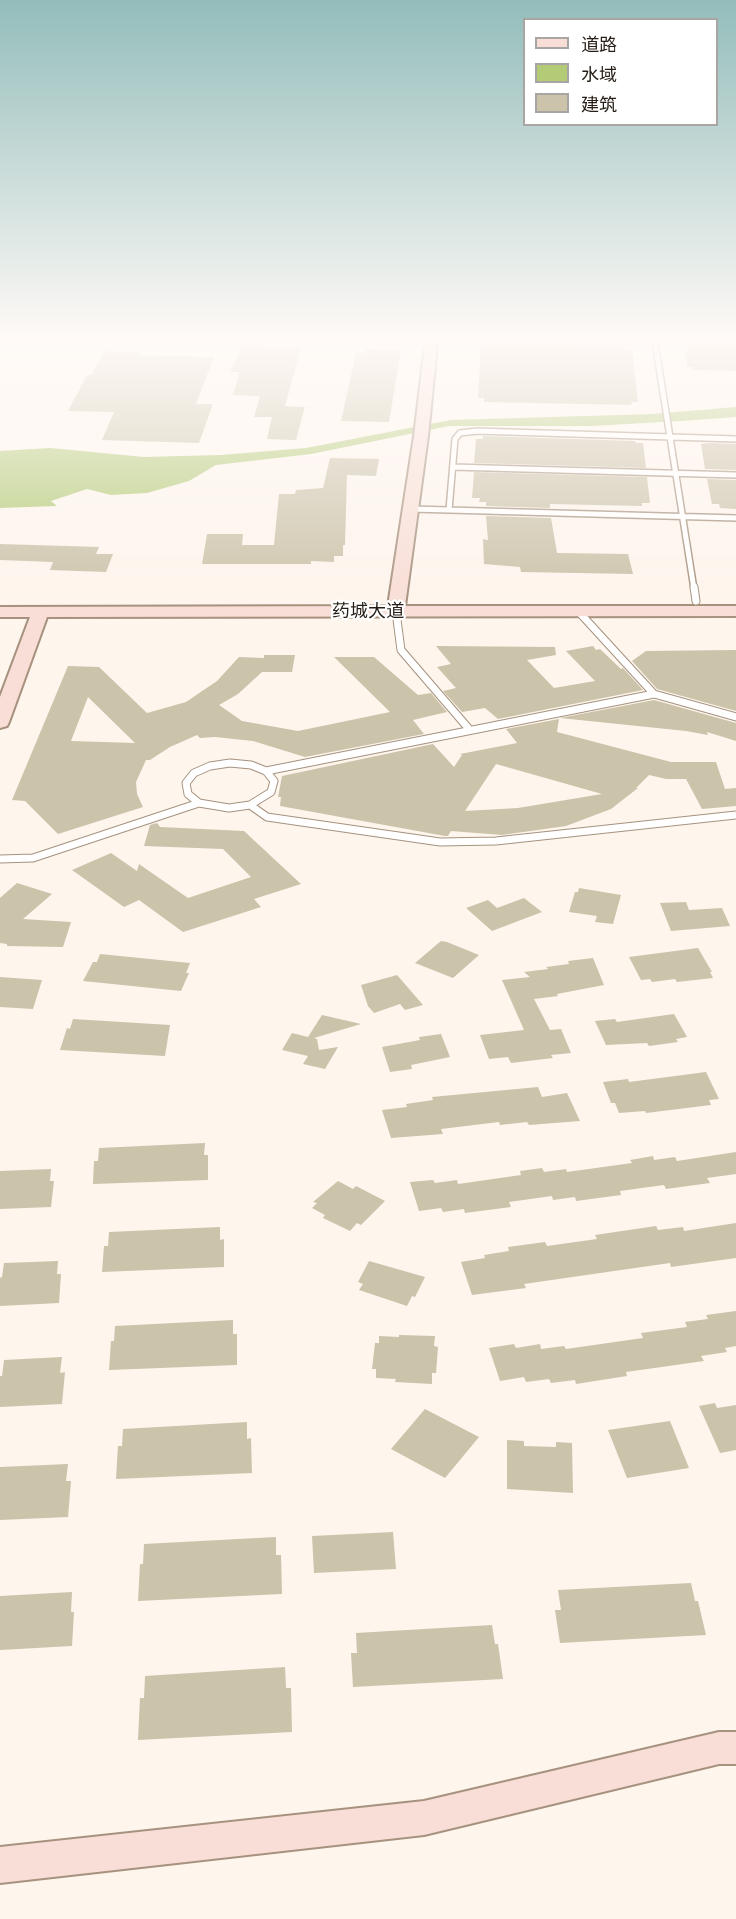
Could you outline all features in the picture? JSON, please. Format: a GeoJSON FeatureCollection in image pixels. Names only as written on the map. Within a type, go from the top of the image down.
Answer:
{"type":"FeatureCollection","features":[{"type":"Feature","properties":{"kind":"main road"},"geometry":{"type":"LineString","coordinates":[[397,607],[422,426]]}},
{"type":"Feature","properties":{"kind":"main road","name":"药城大道"},"geometry":{"type":"LineString","coordinates":[[0,612],[736,601]]}},
{"type":"Feature","properties":{"kind":"main road","name":"药城大道"},"geometry":{"type":"LineString","coordinates":[[0,603],[736,611]]}},
{"type":"Feature","properties":{"kind":"main road"},"geometry":{"type":"LineString","coordinates":[[0,722],[40,612]]}},
{"type":"Feature","properties":{"kind":"main road"},"geometry":{"type":"LineString","coordinates":[[0,1864],[424,1818],[719,1748],[736,1748]]}},
{"type":"Feature","properties":{"kind":"lane"},"geometry":{"type":"LineString","coordinates":[[668,426],[696,602]]}},
{"type":"Feature","properties":{"kind":"lane"},"geometry":{"type":"LineString","coordinates":[[449,510],[455,439],[460,433],[736,439]]}},
{"type":"Feature","properties":{"kind":"lane"},"geometry":{"type":"LineString","coordinates":[[453,467],[736,474]]}},
{"type":"Feature","properties":{"kind":"lane"},"geometry":{"type":"LineString","coordinates":[[411,509],[736,518]]}},
{"type":"Feature","properties":{"kind":"lane"},"geometry":{"type":"LineString","coordinates":[[397,607],[400,650],[469,729]]}},
{"type":"Feature","properties":{"kind":"lane"},"geometry":{"type":"LineString","coordinates":[[578,611],[654,694]]}},
{"type":"Feature","properties":{"kind":"lane"},"geometry":{"type":"LineString","coordinates":[[267,771],[274,781],[271,792],[250,805],[218,808],[192,799],[185,789],[188,778],[201,769],[230,763],[251,765],[267,771],[654,694],[736,717]]}},
{"type":"Feature","properties":{"kind":"lane"},"geometry":{"type":"LineString","coordinates":[[0,859],[33,858],[199,803]]}},
{"type":"Feature","properties":{"kind":"lane"},"geometry":{"type":"LineString","coordinates":[[250,805],[267,817],[440,842],[496,841],[736,815]]}},
{"type":"Feature","properties":{"kind":"water"},"geometry":{"type":"Polygon","coordinates":[[[422,426],[600,426],[449,426],[311,454],[216,465],[189,481],[147,493],[111,495],[87,489],[51,501],[57,506],[0,508],[0,451],[50,448],[144,457],[221,455],[306,448],[422,426]]]}},
{"type":"Feature","properties":{"kind":"building"},"geometry":{"type":"Polygon","coordinates":[[[108,426],[205,426],[199,443],[102,440],[108,426]]]}},
{"type":"Feature","properties":{"kind":"building"},"geometry":{"type":"Polygon","coordinates":[[[270,426],[300,426],[296,440],[267,439],[270,426]]]}},
{"type":"Feature","properties":{"kind":"building"},"geometry":{"type":"Polygon","coordinates":[[[483,436],[635,441],[643,443],[646,468],[474,463],[476,439],[483,439],[483,436]]]}},
{"type":"Feature","properties":{"kind":"building"},"geometry":{"type":"Polygon","coordinates":[[[701,444],[736,444],[736,470],[705,469],[701,444]]]}},
{"type":"Feature","properties":{"kind":"building"},"geometry":{"type":"Polygon","coordinates":[[[330,458],[379,459],[376,476],[347,475],[343,556],[334,556],[334,562],[311,561],[311,564],[202,564],[207,534],[243,534],[242,545],[274,545],[279,494],[295,494],[296,490],[323,488],[330,458]]]}},
{"type":"Feature","properties":{"kind":"building"},"geometry":{"type":"Polygon","coordinates":[[[474,472],[647,477],[650,503],[642,503],[642,506],[550,504],[550,508],[486,506],[486,502],[479,502],[480,498],[472,498],[474,472]]]}},
{"type":"Feature","properties":{"kind":"building"},"geometry":{"type":"Polygon","coordinates":[[[707,479],[736,480],[736,509],[720,508],[719,504],[712,504],[707,479]]]}},
{"type":"Feature","properties":{"kind":"building"},"geometry":{"type":"Polygon","coordinates":[[[486,516],[551,518],[557,553],[628,554],[633,574],[521,572],[520,567],[484,564],[483,539],[488,540],[486,516]]]}},
{"type":"Feature","properties":{"kind":"building"},"geometry":{"type":"Polygon","coordinates":[[[0,544],[99,547],[96,554],[113,554],[106,572],[50,570],[53,562],[0,560],[0,544]]]}},
{"type":"Feature","properties":{"kind":"building"},"geometry":{"type":"Polygon","coordinates":[[[436,646],[555,647],[556,655],[527,660],[554,688],[595,681],[566,651],[593,646],[596,650],[600,649],[621,669],[623,668],[643,690],[498,719],[485,708],[462,712],[443,691],[456,688],[437,667],[451,664],[436,646]]]}},
{"type":"Feature","properties":{"kind":"building"},"geometry":{"type":"Polygon","coordinates":[[[736,650],[736,711],[657,689],[632,661],[646,651],[736,650]]]}},
{"type":"Feature","properties":{"kind":"building"},"geometry":{"type":"Polygon","coordinates":[[[264,655],[295,655],[292,672],[262,672],[238,694],[219,705],[242,721],[298,731],[390,712],[334,657],[374,657],[418,695],[431,693],[447,712],[413,720],[424,734],[305,757],[253,741],[215,737],[200,738],[197,735],[146,760],[136,782],[137,794],[143,807],[58,834],[25,801],[12,800],[68,666],[99,667],[147,713],[186,702],[217,681],[239,657],[264,658],[264,655]],[[88,697],[71,741],[135,743],[88,697]]]}},
{"type":"Feature","properties":{"kind":"building"},"geometry":{"type":"Polygon","coordinates":[[[654,700],[736,723],[736,741],[707,732],[708,735],[560,718],[654,700]]]}},
{"type":"Feature","properties":{"kind":"building"},"geometry":{"type":"Polygon","coordinates":[[[559,719],[557,732],[671,762],[716,762],[725,789],[736,788],[736,806],[702,809],[686,779],[666,779],[649,775],[636,788],[638,788],[611,809],[566,826],[502,835],[451,831],[448,836],[445,836],[280,806],[281,797],[278,797],[282,776],[433,744],[454,767],[462,755],[460,754],[517,743],[506,729],[559,719]],[[496,764],[465,811],[518,808],[602,794],[496,764]]]}},
{"type":"Feature","properties":{"kind":"building"},"geometry":{"type":"Polygon","coordinates":[[[157,823],[160,827],[244,831],[301,884],[254,899],[261,907],[183,932],[139,900],[124,907],[72,870],[111,853],[137,871],[139,864],[188,898],[251,877],[223,849],[144,846],[150,825],[157,823]]]}},
{"type":"Feature","properties":{"kind":"building"},"geometry":{"type":"Polygon","coordinates":[[[17,883],[52,894],[23,919],[71,922],[63,947],[7,946],[7,944],[0,943],[0,898],[17,883]]]}},
{"type":"Feature","properties":{"kind":"building"},"geometry":{"type":"Polygon","coordinates":[[[579,888],[621,895],[613,924],[595,922],[597,916],[569,912],[575,892],[578,892],[579,888]]]}},
{"type":"Feature","properties":{"kind":"building"},"geometry":{"type":"Polygon","coordinates":[[[524,898],[542,912],[492,931],[466,908],[488,900],[497,908],[524,898]]]}},
{"type":"Feature","properties":{"kind":"building"},"geometry":{"type":"Polygon","coordinates":[[[686,902],[689,910],[722,908],[730,926],[671,931],[660,903],[686,902]]]}},
{"type":"Feature","properties":{"kind":"building"},"geometry":{"type":"Polygon","coordinates":[[[441,941],[479,955],[453,978],[415,963],[441,941]]]}},
{"type":"Feature","properties":{"kind":"building"},"geometry":{"type":"Polygon","coordinates":[[[698,948],[713,978],[677,982],[675,979],[652,982],[650,979],[641,980],[629,957],[698,948]]]}},
{"type":"Feature","properties":{"kind":"building"},"geometry":{"type":"Polygon","coordinates":[[[100,954],[190,963],[186,973],[189,973],[181,991],[83,981],[100,954]]]}},
{"type":"Feature","properties":{"kind":"building"},"geometry":{"type":"Polygon","coordinates":[[[593,958],[604,985],[534,999],[550,1030],[561,1029],[571,1053],[551,1055],[553,1058],[511,1063],[508,1057],[489,1059],[480,1035],[524,1030],[502,980],[530,977],[524,972],[569,964],[568,961],[593,958]]]}},
{"type":"Feature","properties":{"kind":"building"},"geometry":{"type":"Polygon","coordinates":[[[397,975],[423,1005],[405,1010],[400,1004],[374,1013],[368,1006],[361,985],[397,975]]]}},
{"type":"Feature","properties":{"kind":"building"},"geometry":{"type":"Polygon","coordinates":[[[0,977],[42,980],[33,1009],[0,1007],[0,977]]]}},
{"type":"Feature","properties":{"kind":"building"},"geometry":{"type":"Polygon","coordinates":[[[674,1014],[687,1037],[676,1039],[678,1042],[649,1046],[647,1043],[606,1045],[595,1021],[615,1019],[617,1022],[674,1014]]]}},
{"type":"Feature","properties":{"kind":"building"},"geometry":{"type":"Polygon","coordinates":[[[322,1015],[361,1024],[314,1038],[317,1039],[319,1050],[338,1047],[325,1069],[303,1064],[308,1056],[282,1050],[292,1033],[308,1037],[322,1015]]]}},
{"type":"Feature","properties":{"kind":"building"},"geometry":{"type":"Polygon","coordinates":[[[73,1019],[170,1025],[165,1056],[60,1050],[67,1028],[70,1029],[73,1019]]]}},
{"type":"Feature","properties":{"kind":"building"},"geometry":{"type":"Polygon","coordinates":[[[441,1034],[450,1057],[411,1065],[412,1069],[390,1072],[382,1047],[420,1040],[419,1037],[441,1034]]]}},
{"type":"Feature","properties":{"kind":"building"},"geometry":{"type":"Polygon","coordinates":[[[706,1072],[719,1099],[709,1100],[711,1105],[646,1113],[645,1111],[619,1113],[615,1103],[611,1103],[603,1082],[628,1079],[629,1082],[706,1072]]]}},
{"type":"Feature","properties":{"kind":"building"},"geometry":{"type":"Polygon","coordinates":[[[538,1087],[542,1097],[567,1093],[580,1121],[529,1125],[527,1122],[500,1125],[499,1122],[441,1129],[443,1134],[391,1138],[382,1110],[407,1107],[406,1104],[433,1100],[432,1097],[538,1087]]]}},
{"type":"Feature","properties":{"kind":"building"},"geometry":{"type":"Polygon","coordinates":[[[205,1143],[204,1155],[208,1155],[208,1180],[93,1184],[94,1161],[98,1161],[99,1148],[205,1143]]]}},
{"type":"Feature","properties":{"kind":"building"},"geometry":{"type":"Polygon","coordinates":[[[736,1152],[736,1174],[707,1178],[710,1183],[666,1189],[664,1185],[620,1191],[621,1195],[576,1201],[575,1197],[553,1200],[552,1196],[509,1202],[511,1207],[465,1213],[464,1209],[443,1212],[441,1208],[419,1211],[410,1182],[433,1180],[435,1183],[457,1180],[458,1184],[521,1175],[520,1171],[542,1168],[544,1172],[566,1169],[567,1172],[632,1163],[630,1160],[653,1156],[654,1160],[675,1157],[677,1161],[736,1152]]]}},
{"type":"Feature","properties":{"kind":"building"},"geometry":{"type":"Polygon","coordinates":[[[51,1169],[50,1181],[54,1181],[51,1207],[0,1209],[0,1171],[51,1169]]]}},
{"type":"Feature","properties":{"kind":"building"},"geometry":{"type":"Polygon","coordinates":[[[338,1181],[353,1189],[356,1186],[385,1201],[361,1225],[357,1223],[350,1231],[323,1218],[325,1215],[312,1208],[317,1203],[313,1202],[338,1181]]]}},
{"type":"Feature","properties":{"kind":"building"},"geometry":{"type":"Polygon","coordinates":[[[736,1223],[736,1258],[671,1267],[670,1263],[524,1284],[526,1288],[472,1295],[461,1262],[509,1251],[508,1247],[545,1242],[547,1246],[597,1239],[595,1235],[656,1226],[658,1230],[683,1227],[684,1231],[736,1223]]]}},
{"type":"Feature","properties":{"kind":"building"},"geometry":{"type":"Polygon","coordinates":[[[220,1227],[220,1240],[224,1239],[224,1267],[102,1272],[104,1246],[108,1246],[109,1232],[220,1227]]]}},
{"type":"Feature","properties":{"kind":"building"},"geometry":{"type":"Polygon","coordinates":[[[58,1261],[57,1274],[61,1274],[59,1303],[0,1306],[0,1278],[4,1263],[58,1261]]]}},
{"type":"Feature","properties":{"kind":"building"},"geometry":{"type":"Polygon","coordinates":[[[369,1261],[425,1277],[415,1297],[412,1296],[407,1306],[359,1290],[363,1284],[358,1282],[369,1261]]]}},
{"type":"Feature","properties":{"kind":"building"},"geometry":{"type":"Polygon","coordinates":[[[736,1311],[736,1346],[725,1348],[727,1352],[701,1356],[704,1361],[626,1372],[627,1376],[576,1384],[575,1380],[551,1383],[549,1379],[526,1382],[524,1377],[500,1381],[489,1348],[514,1344],[516,1348],[540,1344],[541,1349],[564,1346],[566,1349],[643,1338],[641,1333],[687,1327],[685,1322],[708,1319],[706,1315],[736,1311]]]}},
{"type":"Feature","properties":{"kind":"building"},"geometry":{"type":"Polygon","coordinates":[[[233,1320],[233,1334],[237,1334],[237,1365],[109,1370],[111,1341],[114,1341],[115,1326],[233,1320]]]}},
{"type":"Feature","properties":{"kind":"building"},"geometry":{"type":"Polygon","coordinates":[[[399,1335],[435,1336],[434,1346],[438,1347],[436,1373],[432,1373],[432,1384],[395,1382],[396,1379],[376,1378],[376,1369],[372,1369],[375,1343],[379,1343],[379,1336],[399,1337],[399,1335]]]}},
{"type":"Feature","properties":{"kind":"building"},"geometry":{"type":"Polygon","coordinates":[[[62,1357],[60,1373],[65,1372],[62,1404],[0,1407],[0,1376],[2,1376],[4,1360],[62,1357]]]}},
{"type":"Feature","properties":{"kind":"building"},"geometry":{"type":"Polygon","coordinates":[[[715,1403],[717,1408],[736,1405],[736,1450],[720,1453],[699,1406],[715,1403]]]}},
{"type":"Feature","properties":{"kind":"building"},"geometry":{"type":"Polygon","coordinates":[[[425,1409],[479,1437],[445,1478],[391,1449],[425,1409]]]}},
{"type":"Feature","properties":{"kind":"building"},"geometry":{"type":"Polygon","coordinates":[[[670,1421],[689,1468],[627,1478],[608,1430],[670,1421]]]}},
{"type":"Feature","properties":{"kind":"building"},"geometry":{"type":"Polygon","coordinates":[[[247,1422],[247,1439],[251,1438],[252,1473],[116,1479],[118,1446],[122,1446],[123,1429],[247,1422]]]}},
{"type":"Feature","properties":{"kind":"building"},"geometry":{"type":"Polygon","coordinates":[[[507,1440],[524,1441],[524,1446],[556,1447],[556,1442],[572,1443],[573,1493],[507,1489],[507,1440]]]}},
{"type":"Feature","properties":{"kind":"building"},"geometry":{"type":"Polygon","coordinates":[[[68,1464],[66,1481],[71,1481],[68,1517],[0,1520],[0,1467],[68,1464]]]}},
{"type":"Feature","properties":{"kind":"building"},"geometry":{"type":"Polygon","coordinates":[[[393,1532],[396,1569],[314,1573],[312,1536],[393,1532]]]}},
{"type":"Feature","properties":{"kind":"building"},"geometry":{"type":"Polygon","coordinates":[[[276,1537],[276,1555],[281,1555],[282,1594],[138,1601],[140,1564],[143,1564],[144,1544],[276,1537]]]}},
{"type":"Feature","properties":{"kind":"building"},"geometry":{"type":"Polygon","coordinates":[[[691,1583],[706,1635],[560,1643],[555,1610],[561,1610],[558,1590],[691,1583]]]}},
{"type":"Feature","properties":{"kind":"building"},"geometry":{"type":"Polygon","coordinates":[[[72,1592],[71,1612],[74,1612],[72,1646],[0,1650],[0,1596],[72,1592]]]}},
{"type":"Feature","properties":{"kind":"building"},"geometry":{"type":"Polygon","coordinates":[[[492,1625],[495,1644],[498,1644],[503,1679],[353,1687],[351,1653],[357,1653],[356,1633],[492,1625]]]}},
{"type":"Feature","properties":{"kind":"building"},"geometry":{"type":"Polygon","coordinates":[[[285,1667],[286,1688],[291,1688],[292,1732],[138,1740],[140,1698],[144,1698],[145,1676],[285,1667]]]}}]}
